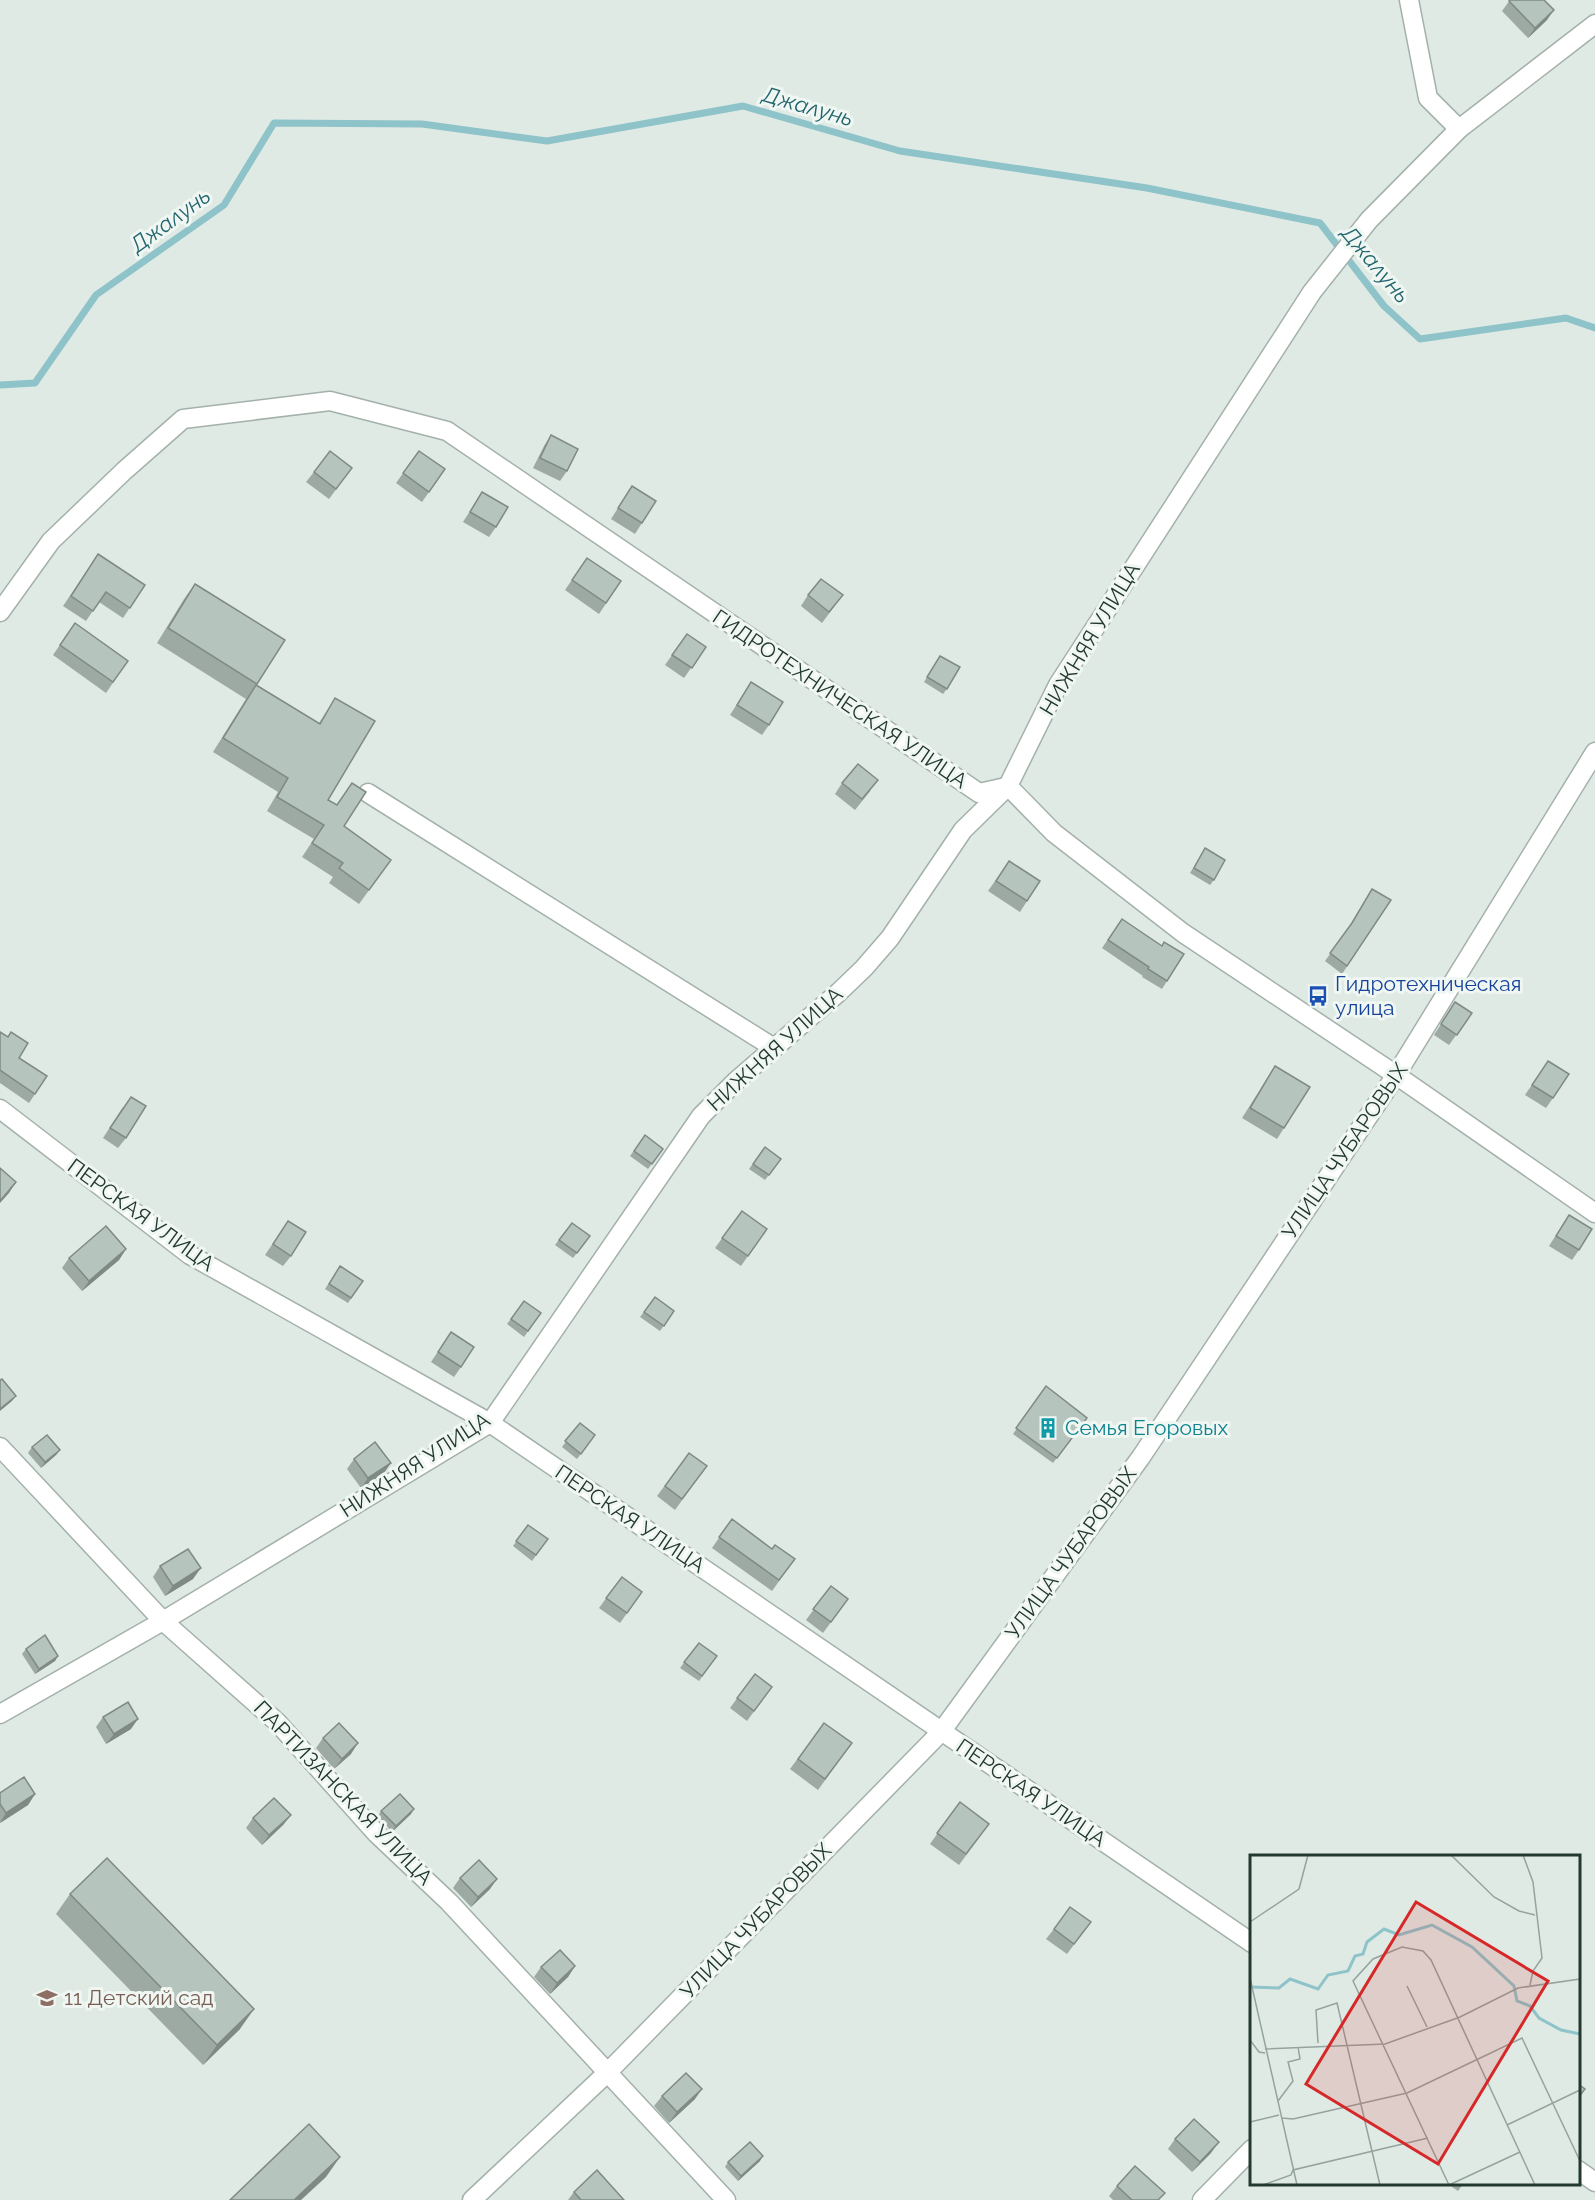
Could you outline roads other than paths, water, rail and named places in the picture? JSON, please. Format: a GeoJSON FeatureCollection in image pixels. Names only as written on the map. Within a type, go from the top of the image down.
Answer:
{"type":"FeatureCollection","features":[{"type":"Feature","properties":{"kind":"street"},"geometry":{"type":"LineString","coordinates":[[1409,0],[1428,98],[1459,129]]}},
{"type":"Feature","properties":{"kind":"street","name":"НИЖНЯЯ УЛИЦА"},"geometry":{"type":"LineString","coordinates":[[0,1714],[163,1621],[490,1423],[701,1116],[736,1081],[864,968],[890,938],[963,830],[1008,786],[1058,685],[1312,292],[1369,220],[1459,129],[1595,24]]}},
{"type":"Feature","properties":{"kind":"street","name":"ГИДРОТЕХНИЧЕСКАЯ УЛИЦА"},"geometry":{"type":"LineString","coordinates":[[0,612],[51,541],[124,471],[183,419],[330,401],[447,431],[979,793],[1008,786]]}},
{"type":"Feature","properties":{"kind":"street","name":"УЛИЦА ЧУБАРОВЫХ"},"geometry":{"type":"LineString","coordinates":[[472,2200],[607,2073],[940,1732],[1141,1457],[1396,1075],[1595,752]]}},
{"type":"Feature","properties":{"kind":"street"},"geometry":{"type":"LineString","coordinates":[[1008,786],[1054,833],[1184,933],[1396,1075],[1595,1213]]}},
{"type":"Feature","properties":{"kind":"street"},"geometry":{"type":"LineString","coordinates":[[368,793],[774,1048]]}},
{"type":"Feature","properties":{"kind":"street","name":"ПЕРСКАЯ УЛИЦА"},"geometry":{"type":"LineString","coordinates":[[0,1109],[189,1255],[490,1423],[1250,1942]]}},
{"type":"Feature","properties":{"kind":"street","name":"ПАРТИЗАНСКАЯ УЛИЦА"},"geometry":{"type":"LineString","coordinates":[[0,1447],[163,1621],[277,1722],[376,1833],[449,1902],[726,2200]]}},
{"type":"Feature","properties":{"kind":"street"},"geometry":{"type":"LineString","coordinates":[[1202,2200],[1250,2150]]}},
{"type":"Feature","properties":{"kind":"street"},"geometry":{"type":"LineString","coordinates":[[1580,2171],[1595,2182]]}},
{"type":"Feature","properties":{"kind":"waterway","name":"Джалунь"},"geometry":{"type":"LineString","coordinates":[[0,385],[35,383],[96,295],[224,205],[274,123],[422,124],[547,141],[743,106],[900,151],[1147,188],[1320,223],[1384,306],[1420,339],[1566,318],[1595,328]]}},
{"type":"Feature","properties":{"kind":"place","name":"Гидротехническая улица"},"geometry":{"type":"Point","coordinates":[1318,996]}},
{"type":"Feature","properties":{"kind":"place","name":"Семья Егоровых"},"geometry":{"type":"Point","coordinates":[1048,1428]}},
{"type":"Feature","properties":{"kind":"place","name":"11 Детский сад"},"geometry":{"type":"Point","coordinates":[47,1998]}}]}
